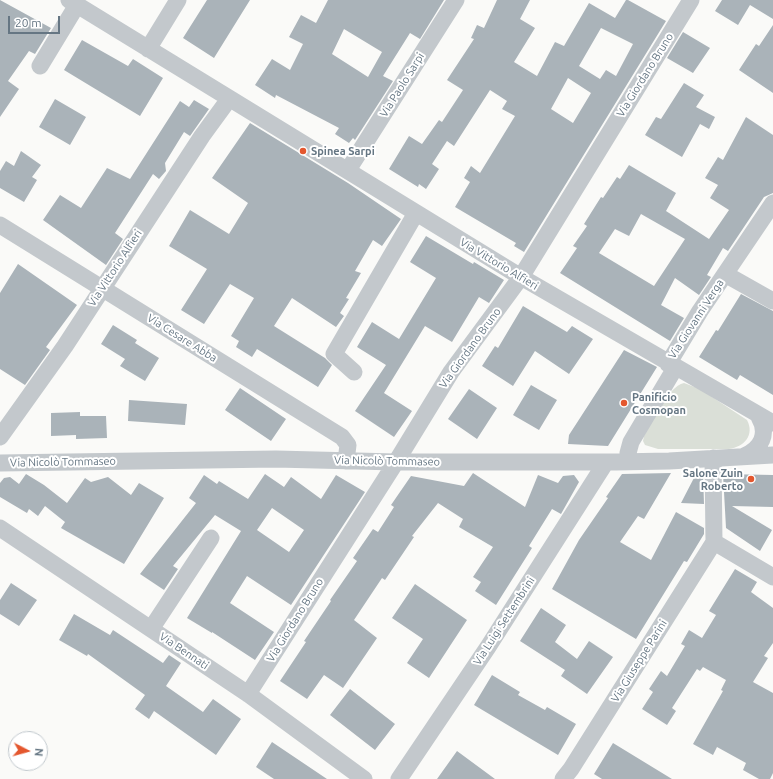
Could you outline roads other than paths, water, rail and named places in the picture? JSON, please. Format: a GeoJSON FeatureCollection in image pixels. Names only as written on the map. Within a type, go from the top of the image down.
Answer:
{"type":"FeatureCollection","features":[{"type":"Feature","properties":{"kind":"street"},"geometry":{"type":"LineString","coordinates":[[148,49],[178,0]]}},
{"type":"Feature","properties":{"kind":"street","name":"Via Paolo Sarpi"},"geometry":{"type":"LineString","coordinates":[[348,170],[456,0]]}},
{"type":"Feature","properties":{"kind":"street","name":"Via Giordano Bruno"},"geometry":{"type":"LineString","coordinates":[[248,694],[396,462],[451,372],[520,277],[691,0]]}},
{"type":"Feature","properties":{"kind":"street"},"geometry":{"type":"LineString","coordinates":[[40,66],[73,2]]}},
{"type":"Feature","properties":{"kind":"street","name":"Via Vittorio Alfieri"},"geometry":{"type":"LineString","coordinates":[[73,2],[520,277],[766,420]]}},
{"type":"Feature","properties":{"kind":"street","name":"Via Vittorio Alfieri"},"geometry":{"type":"LineString","coordinates":[[0,437],[65,346],[229,98]]}},
{"type":"Feature","properties":{"kind":"street","name":"Via Giovanni Verga"},"geometry":{"type":"LineString","coordinates":[[629,461],[631,442],[671,366],[725,274],[773,203]]}},
{"type":"Feature","properties":{"kind":"street"},"geometry":{"type":"LineString","coordinates":[[354,372],[334,354],[416,213]]}},
{"type":"Feature","properties":{"kind":"street","name":"Via Cesare Abba"},"geometry":{"type":"LineString","coordinates":[[0,225],[342,437],[348,445],[346,461]]}},
{"type":"Feature","properties":{"kind":"street","name":"Via Giovanni Verga"},"geometry":{"type":"LineString","coordinates":[[725,274],[773,301]]}},
{"type":"Feature","properties":{"kind":"street"},"geometry":{"type":"LineString","coordinates":[[744,456],[757,449],[762,442],[766,420]]}},
{"type":"Feature","properties":{"kind":"street","name":"Via Nicolò Tommaseo"},"geometry":{"type":"LineString","coordinates":[[0,463],[276,459],[396,462],[606,462],[773,454]]}},
{"type":"Feature","properties":{"kind":"street"},"geometry":{"type":"LineString","coordinates":[[714,458],[714,542],[773,577]]}},
{"type":"Feature","properties":{"kind":"street","name":"Via Luigi Settembrini"},"geometry":{"type":"LineString","coordinates":[[399,779],[488,647],[606,462]]}},
{"type":"Feature","properties":{"kind":"street","name":"Via Bennati"},"geometry":{"type":"LineString","coordinates":[[0,528],[248,694],[362,779]]}},
{"type":"Feature","properties":{"kind":"street"},"geometry":{"type":"LineString","coordinates":[[151,629],[212,538]]}},
{"type":"Feature","properties":{"kind":"street","name":"Via Giuseppe Parini"},"geometry":{"type":"LineString","coordinates":[[563,779],[571,769],[714,542]]}},
{"type":"Feature","properties":{"kind":"place","name":"Spinea Sarpi"},"geometry":{"type":"Point","coordinates":[303,151]}},
{"type":"Feature","properties":{"kind":"place","name":"Panificio Cosmopan"},"geometry":{"type":"Point","coordinates":[624,403]}},
{"type":"Feature","properties":{"kind":"place","name":"Salone Zuin Roberto"},"geometry":{"type":"Point","coordinates":[751,479]}}]}
